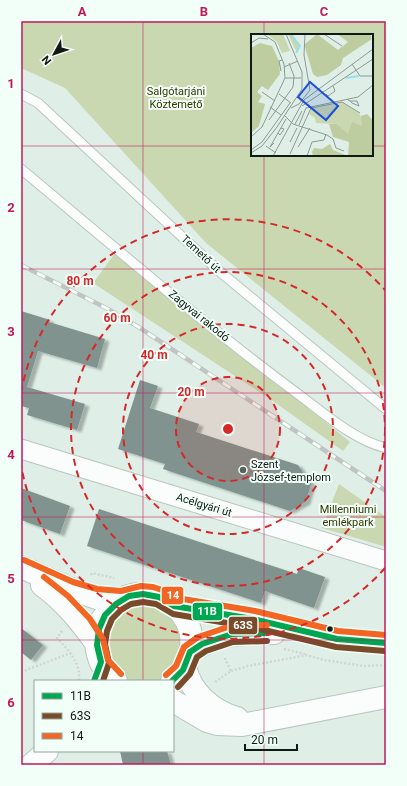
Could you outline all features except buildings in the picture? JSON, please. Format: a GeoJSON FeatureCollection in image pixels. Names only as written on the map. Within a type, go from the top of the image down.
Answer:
{"type":"FeatureCollection","features":[{"type":"Feature","properties":{"kind":"main road"},"geometry":{"type":"LineString","coordinates":[[21,569],[97,598],[123,599]]}},
{"type":"Feature","properties":{"kind":"main road"},"geometry":{"type":"LineString","coordinates":[[21,569],[56,595],[74,614],[97,662],[115,680]]}},
{"type":"Feature","properties":{"kind":"main road"},"geometry":{"type":"LineString","coordinates":[[97,662],[96,636],[100,620],[110,608],[123,599],[138,594],[153,595],[168,601],[180,611],[188,625],[192,640],[182,666],[198,693],[218,711],[237,718],[276,719]]}},
{"type":"Feature","properties":{"kind":"main road"},"geometry":{"type":"LineString","coordinates":[[174,606],[253,619],[305,633],[337,639],[386,643]]}},
{"type":"Feature","properties":{"kind":"main road"},"geometry":{"type":"LineString","coordinates":[[182,666],[202,644],[232,634],[305,633]]}},
{"type":"Feature","properties":{"kind":"main road"},"geometry":{"type":"LineString","coordinates":[[174,702],[193,714],[217,724],[242,725],[386,697]]}},
{"type":"Feature","properties":{"kind":"street","name":"Acélgyári út"},"geometry":{"type":"LineString","coordinates":[[21,449],[386,561]]}},
{"type":"Feature","properties":{"kind":"lane","name":"Temető út"},"geometry":{"type":"LineString","coordinates":[[21,94],[38,103],[219,271],[386,409]]}},
{"type":"Feature","properties":{"kind":"lane","name":"Zagyvai rakodó"},"geometry":{"type":"LineString","coordinates":[[21,169],[261,366],[344,428],[378,446],[386,448]]}},
{"type":"Feature","properties":{"kind":"path"},"geometry":{"type":"LineString","coordinates":[[21,672],[71,653]]}},
{"type":"Feature","properties":{"kind":"path"},"geometry":{"type":"LineString","coordinates":[[231,671],[248,666],[307,655],[324,660],[364,666],[386,665]]}},
{"type":"Feature","properties":{"kind":"green space","name":"Salgótarjáni Köztemető"},"geometry":{"type":"Polygon","coordinates":[[[21,21],[386,21],[386,388],[206,243],[65,88],[21,68],[21,21]]]}},
{"type":"Feature","properties":{"kind":"green space"},"geometry":{"type":"Polygon","coordinates":[[[116,252],[350,442],[343,451],[270,399],[93,283],[116,252]]]}},
{"type":"Feature","properties":{"kind":"green space","name":"Millenniumi emlékpark"},"geometry":{"type":"Polygon","coordinates":[[[339,484],[386,517],[386,547],[322,528],[339,484]]]}},
{"type":"Feature","properties":{"kind":"green space"},"geometry":{"type":"Polygon","coordinates":[[[138,594],[188,625],[172,680],[115,680],[112,678],[100,621],[138,594]]]}},
{"type":"Feature","properties":{"kind":"railway"},"geometry":{"type":"LineString","coordinates":[[21,265],[108,309],[140,328],[386,491]]}},
{"type":"Feature","properties":{"kind":"transit line","name":"14"},"geometry":{"type":"LineString","coordinates":[[24,560],[73,582],[97,589],[121,591],[141,586],[153,587],[165,591],[177,598],[255,611],[338,631],[386,635]]}},
{"type":"Feature","properties":{"kind":"transit line","name":"14"},"geometry":{"type":"LineString","coordinates":[[44,577],[68,596],[90,619],[103,639],[108,660],[121,674]]}},
{"type":"Feature","properties":{"kind":"transit line","name":"11B"},"geometry":{"type":"LineString","coordinates":[[94,680],[101,662],[97,645],[99,629],[105,615],[116,604],[129,596],[143,594],[159,597],[174,606],[253,619],[337,639],[386,643]]}},
{"type":"Feature","properties":{"kind":"transit line","name":"63S"},"geometry":{"type":"LineString","coordinates":[[103,680],[109,663],[105,644],[107,631],[112,619],[121,610],[131,604],[143,602],[156,604],[173,614],[251,627],[336,647],[385,651]]}},
{"type":"Feature","properties":{"kind":"transit line","name":"14"},"geometry":{"type":"LineString","coordinates":[[166,675],[176,666],[184,647],[198,637],[231,626],[267,625]]}},
{"type":"Feature","properties":{"kind":"transit line","name":"11B"},"geometry":{"type":"LineString","coordinates":[[173,680],[183,670],[190,652],[202,644],[232,634],[267,633]]}},
{"type":"Feature","properties":{"kind":"transit line","name":"63S"},"geometry":{"type":"LineString","coordinates":[[178,687],[190,674],[197,657],[206,651],[233,642],[267,641]]}},
{"type":"Feature","properties":{"kind":"place","name":"Szent József-templom"},"geometry":{"type":"Point","coordinates":[243,470]}}]}
